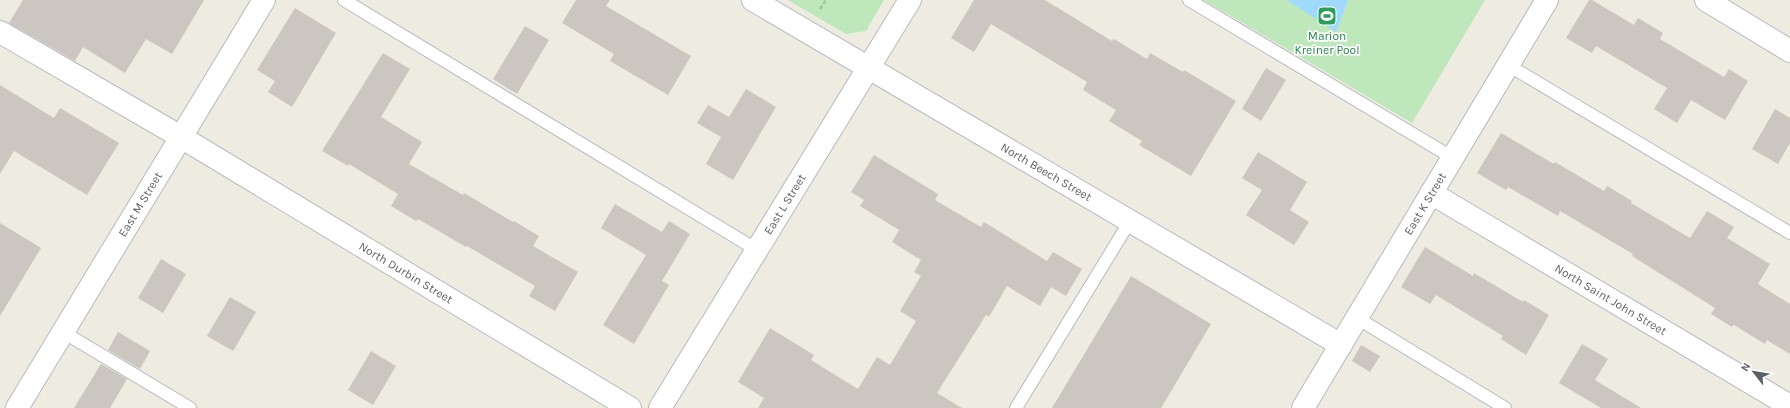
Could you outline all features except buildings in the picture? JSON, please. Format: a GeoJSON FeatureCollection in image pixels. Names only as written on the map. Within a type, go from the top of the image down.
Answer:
{"type":"FeatureCollection","features":[{"type":"Feature","properties":{"kind":"street","name":"East M Street"},"geometry":{"type":"LineString","coordinates":[[17,408],[264,0]]}},
{"type":"Feature","properties":{"kind":"street","name":"North Beech Street"},"geometry":{"type":"LineString","coordinates":[[752,0],[1341,345]]}},
{"type":"Feature","properties":{"kind":"street","name":"East L Street"},"geometry":{"type":"LineString","coordinates":[[660,408],[910,0]]}},
{"type":"Feature","properties":{"kind":"street","name":"East K Street"},"geometry":{"type":"LineString","coordinates":[[1303,408],[1547,0]]}},
{"type":"Feature","properties":{"kind":"street"},"geometry":{"type":"LineString","coordinates":[[1706,0],[1790,51]]}},
{"type":"Feature","properties":{"kind":"street","name":"North Durbin Street"},"geometry":{"type":"LineString","coordinates":[[0,32],[181,137],[630,408]]}},
{"type":"Feature","properties":{"kind":"street","name":"North Saint John Street"},"geometry":{"type":"LineString","coordinates":[[1431,193],[1790,406]]}},
{"type":"Feature","properties":{"kind":"lane"},"geometry":{"type":"LineString","coordinates":[[344,0],[757,250]]}},
{"type":"Feature","properties":{"kind":"lane"},"geometry":{"type":"LineString","coordinates":[[1189,0],[1453,158]]}},
{"type":"Feature","properties":{"kind":"lane"},"geometry":{"type":"LineString","coordinates":[[1508,65],[1790,233]]}},
{"type":"Feature","properties":{"kind":"lane"},"geometry":{"type":"LineString","coordinates":[[1016,408],[1130,221]]}},
{"type":"Feature","properties":{"kind":"lane"},"geometry":{"type":"LineString","coordinates":[[1357,318],[1505,408]]}},
{"type":"Feature","properties":{"kind":"lane"},"geometry":{"type":"LineString","coordinates":[[63,332],[190,408]]}},
{"type":"Feature","properties":{"kind":"path"},"geometry":{"type":"LineString","coordinates":[[820,9],[826,0]]}},
{"type":"Feature","properties":{"kind":"green space"},"geometry":{"type":"Polygon","coordinates":[[[788,0],[884,0],[866,31],[846,34],[788,0]]]}},
{"type":"Feature","properties":{"kind":"green space","name":"Marion Kreiner Pool"},"geometry":{"type":"Polygon","coordinates":[[[1204,0],[1485,0],[1412,123],[1204,0]]]}},
{"type":"Feature","properties":{"kind":"water","name":"Marion Kreiner Pool"},"geometry":{"type":"Polygon","coordinates":[[[1287,0],[1348,0],[1336,32],[1287,0]]]}},
{"type":"Feature","properties":{"kind":"place","name":"Marion Kreiner Pool"},"geometry":{"type":"Point","coordinates":[1327,16]}}]}
